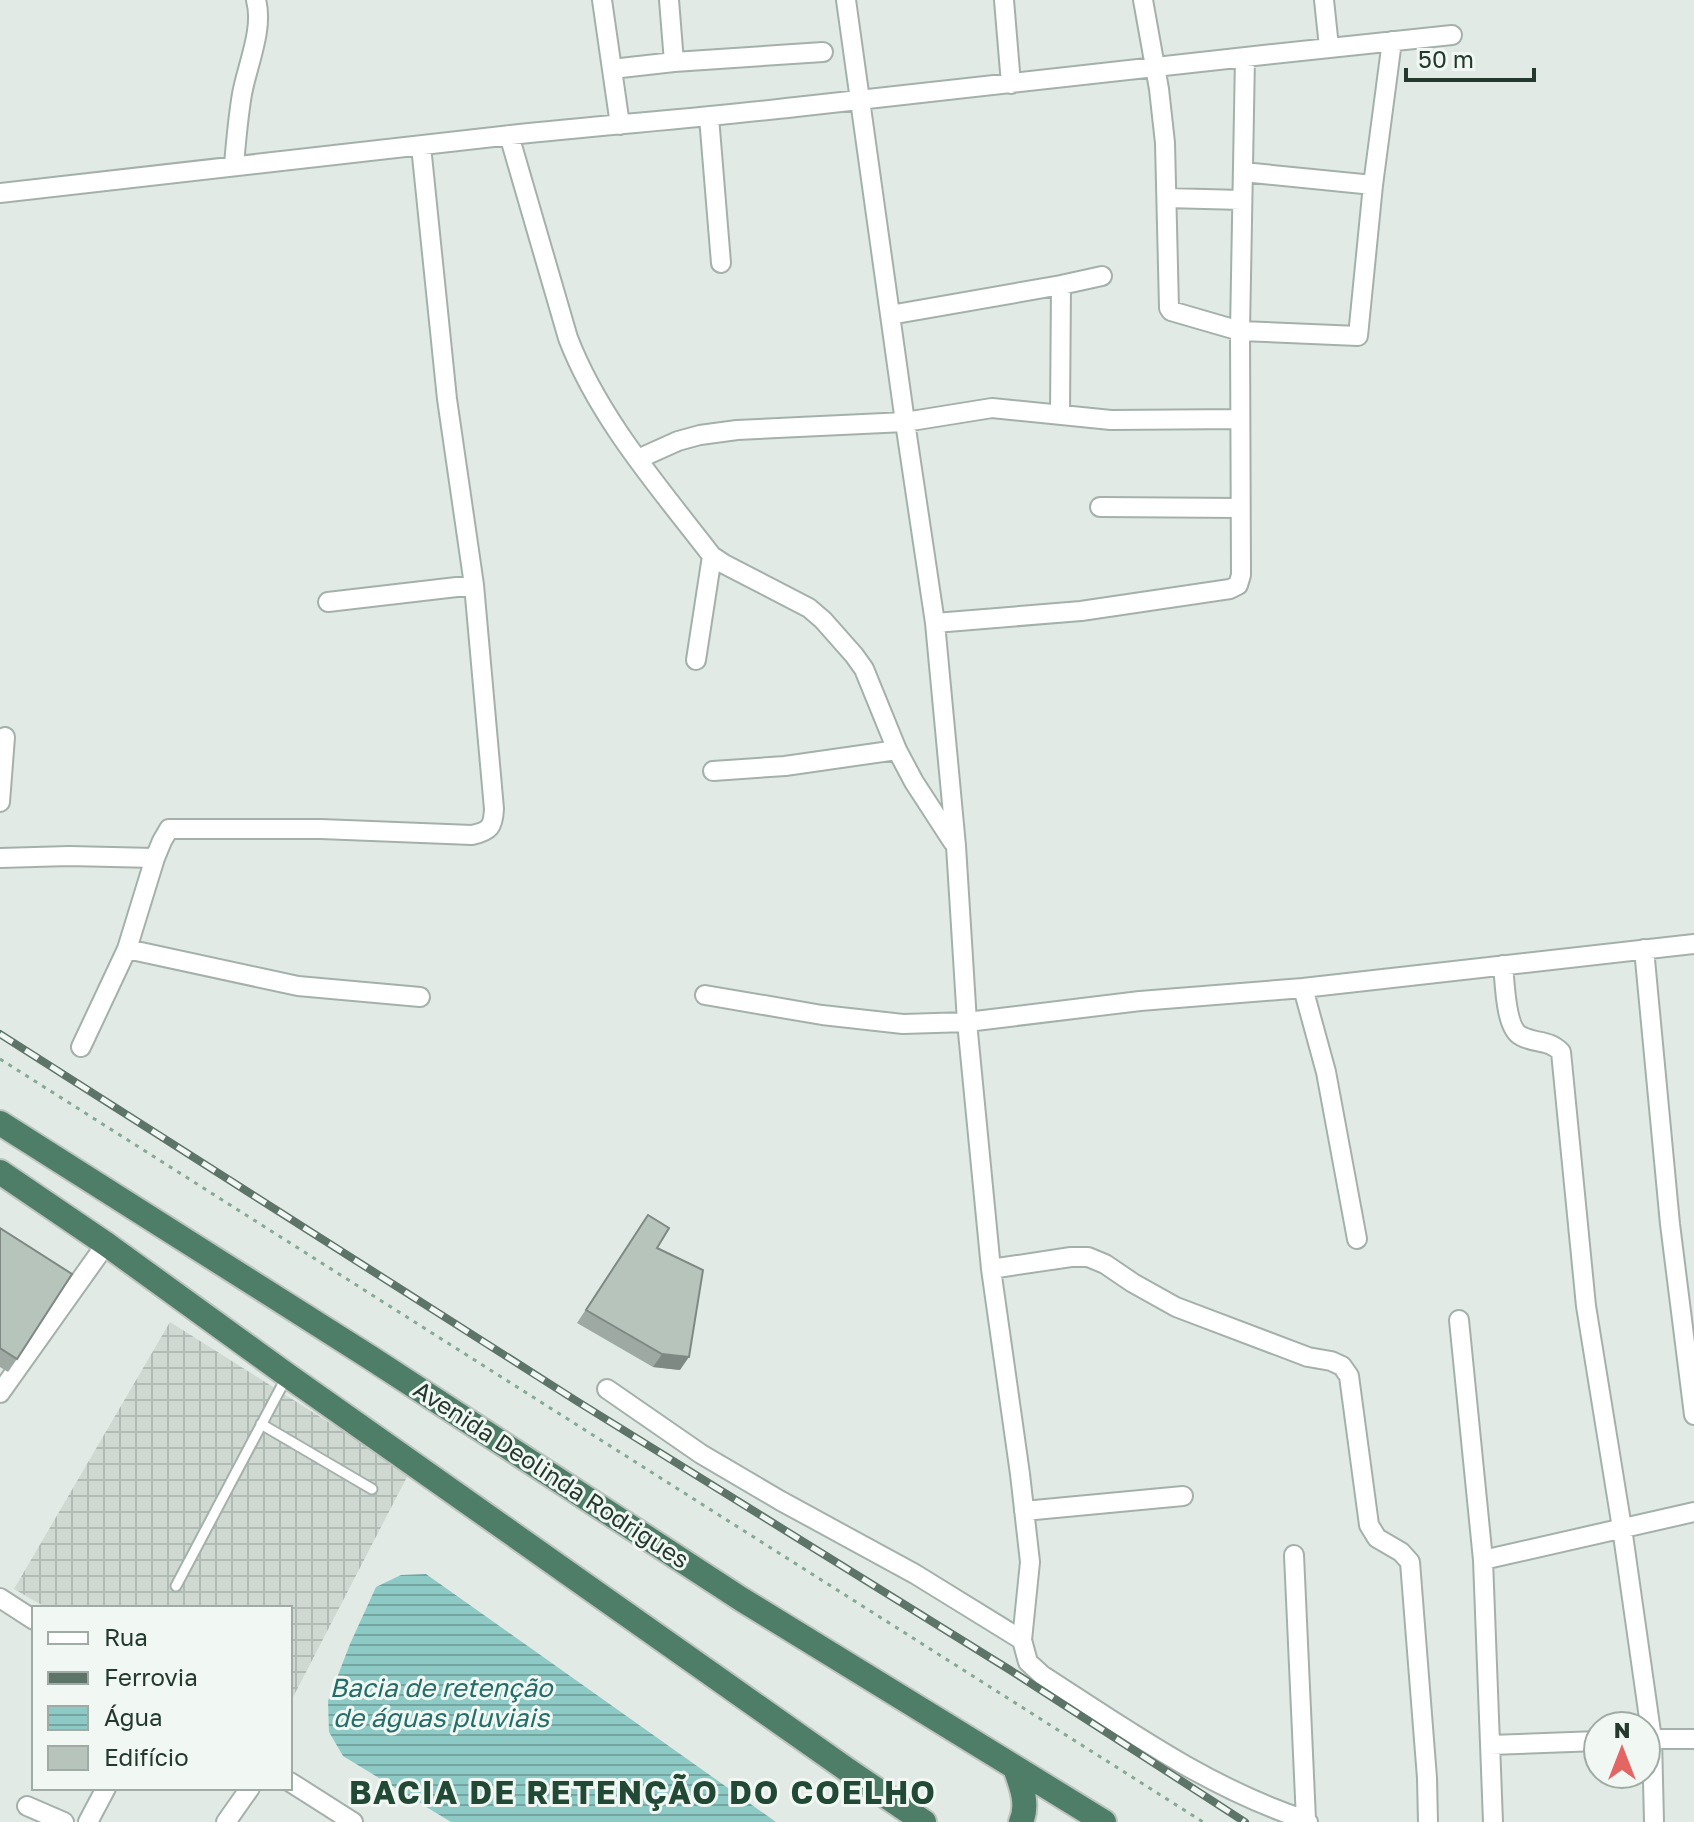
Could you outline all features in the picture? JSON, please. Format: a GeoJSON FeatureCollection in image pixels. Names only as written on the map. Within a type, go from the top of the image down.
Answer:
{"type":"FeatureCollection","features":[{"type":"Feature","properties":{"kind":"highway","name":"Avenida Deolinda Rodrigues"},"geometry":{"type":"LineString","coordinates":[[0,1123],[371,1358],[741,1599],[1104,1822]]}},
{"type":"Feature","properties":{"kind":"highway"},"geometry":{"type":"LineString","coordinates":[[0,1172],[924,1822]]}},
{"type":"Feature","properties":{"kind":"highway"},"geometry":{"type":"LineString","coordinates":[[1015,1768],[1024,1801],[1021,1822]]}},
{"type":"Feature","properties":{"kind":"street"},"geometry":{"type":"LineString","coordinates":[[234,165],[242,91],[259,14],[256,0]]}},
{"type":"Feature","properties":{"kind":"street"},"geometry":{"type":"LineString","coordinates":[[602,0],[620,125]]}},
{"type":"Feature","properties":{"kind":"street"},"geometry":{"type":"LineString","coordinates":[[669,0],[674,62]]}},
{"type":"Feature","properties":{"kind":"street"},"geometry":{"type":"LineString","coordinates":[[846,0],[935,623],[956,846],[967,1022],[991,1269],[1030,1562],[1022,1640],[1028,1662],[1042,1675],[1217,1784],[1307,1821],[1294,1555]]}},
{"type":"Feature","properties":{"kind":"street"},"geometry":{"type":"LineString","coordinates":[[1004,0],[1011,84]]}},
{"type":"Feature","properties":{"kind":"street"},"geometry":{"type":"LineString","coordinates":[[1143,0],[1165,143],[1169,308],[1240,331],[1358,336],[1392,41]]}},
{"type":"Feature","properties":{"kind":"street"},"geometry":{"type":"LineString","coordinates":[[1324,0],[1329,47]]}},
{"type":"Feature","properties":{"kind":"street"},"geometry":{"type":"LineString","coordinates":[[0,193],[509,135],[709,117],[1452,35]]}},
{"type":"Feature","properties":{"kind":"street"},"geometry":{"type":"LineString","coordinates":[[612,69],[823,52]]}},
{"type":"Feature","properties":{"kind":"street"},"geometry":{"type":"LineString","coordinates":[[935,623],[1081,611],[1230,589],[1238,585],[1241,575],[1240,331],[1245,57]]}},
{"type":"Feature","properties":{"kind":"street"},"geometry":{"type":"LineString","coordinates":[[709,117],[721,263]]}},
{"type":"Feature","properties":{"kind":"street"},"geometry":{"type":"LineString","coordinates":[[509,135],[568,338],[595,396],[638,459],[712,556],[809,608],[864,669],[897,750],[956,846]]}},
{"type":"Feature","properties":{"kind":"street"},"geometry":{"type":"LineString","coordinates":[[81,1047],[127,949],[155,858],[169,829],[337,829],[472,835],[491,827],[494,809],[474,585],[447,399],[421,146]]}},
{"type":"Feature","properties":{"kind":"street"},"geometry":{"type":"LineString","coordinates":[[1243,172],[1373,185]]}},
{"type":"Feature","properties":{"kind":"street"},"geometry":{"type":"LineString","coordinates":[[1167,198],[1242,200]]}},
{"type":"Feature","properties":{"kind":"street"},"geometry":{"type":"LineString","coordinates":[[890,315],[1102,276]]}},
{"type":"Feature","properties":{"kind":"street"},"geometry":{"type":"LineString","coordinates":[[1060,415],[1061,285]]}},
{"type":"Feature","properties":{"kind":"street"},"geometry":{"type":"LineString","coordinates":[[638,459],[700,435],[737,430],[905,422],[992,408],[1111,420],[1240,419]]}},
{"type":"Feature","properties":{"kind":"street"},"geometry":{"type":"LineString","coordinates":[[1100,507],[1240,508]]}},
{"type":"Feature","properties":{"kind":"street"},"geometry":{"type":"LineString","coordinates":[[696,660],[712,556]]}},
{"type":"Feature","properties":{"kind":"street"},"geometry":{"type":"LineString","coordinates":[[328,602],[474,585]]}},
{"type":"Feature","properties":{"kind":"street"},"geometry":{"type":"LineString","coordinates":[[0,802],[5,737]]}},
{"type":"Feature","properties":{"kind":"street"},"geometry":{"type":"LineString","coordinates":[[713,771],[785,766],[897,750]]}},
{"type":"Feature","properties":{"kind":"street"},"geometry":{"type":"LineString","coordinates":[[0,858],[155,858]]}},
{"type":"Feature","properties":{"kind":"street"},"geometry":{"type":"LineString","coordinates":[[705,995],[822,1015],[903,1024],[967,1022],[1140,1001],[1303,988],[1694,944]]}},
{"type":"Feature","properties":{"kind":"street"},"geometry":{"type":"LineString","coordinates":[[127,949],[298,986],[420,997]]}},
{"type":"Feature","properties":{"kind":"street"},"geometry":{"type":"LineString","coordinates":[[1644,949],[1670,1224],[1694,1415]]}},
{"type":"Feature","properties":{"kind":"street"},"geometry":{"type":"LineString","coordinates":[[1503,965],[1511,1026],[1520,1036],[1553,1045],[1561,1052],[1586,1306],[1622,1528],[1645,1710]]}},
{"type":"Feature","properties":{"kind":"street"},"geometry":{"type":"LineString","coordinates":[[1303,988],[1326,1072],[1357,1239]]}},
{"type":"Feature","properties":{"kind":"street"},"geometry":{"type":"LineString","coordinates":[[0,1393],[106,1244]]}},
{"type":"Feature","properties":{"kind":"street"},"geometry":{"type":"LineString","coordinates":[[991,1269],[1088,1257],[1176,1307],[1308,1357],[1342,1366],[1349,1376],[1369,1525],[1377,1538],[1401,1552],[1410,1562],[1428,1822]]}},
{"type":"Feature","properties":{"kind":"street"},"geometry":{"type":"LineString","coordinates":[[1459,1320],[1483,1560],[1493,1822]]}},
{"type":"Feature","properties":{"kind":"street"},"geometry":{"type":"LineString","coordinates":[[607,1389],[701,1454],[915,1574],[1022,1640]]}},
{"type":"Feature","properties":{"kind":"street"},"geometry":{"type":"LineString","coordinates":[[1024,1511],[1183,1496]]}},
{"type":"Feature","properties":{"kind":"street"},"geometry":{"type":"LineString","coordinates":[[1483,1560],[1694,1512]]}},
{"type":"Feature","properties":{"kind":"street"},"geometry":{"type":"LineString","coordinates":[[0,1598],[32,1619]]}},
{"type":"Feature","properties":{"kind":"street"},"geometry":{"type":"LineString","coordinates":[[1662,1739],[1694,1739]]}},
{"type":"Feature","properties":{"kind":"street"},"geometry":{"type":"LineString","coordinates":[[1490,1745],[1582,1742]]}},
{"type":"Feature","properties":{"kind":"street"},"geometry":{"type":"LineString","coordinates":[[292,1783],[345,1820]]}},
{"type":"Feature","properties":{"kind":"street"},"geometry":{"type":"LineString","coordinates":[[88,1822],[105,1790]]}},
{"type":"Feature","properties":{"kind":"street"},"geometry":{"type":"LineString","coordinates":[[226,1822],[249,1790]]}},
{"type":"Feature","properties":{"kind":"street"},"geometry":{"type":"LineString","coordinates":[[1652,1790],[1654,1822]]}},
{"type":"Feature","properties":{"kind":"street"},"geometry":{"type":"LineString","coordinates":[[27,1806],[64,1822]]}},
{"type":"Feature","properties":{"kind":"lane"},"geometry":{"type":"LineString","coordinates":[[176,1586],[287,1375]]}},
{"type":"Feature","properties":{"kind":"lane"},"geometry":{"type":"LineString","coordinates":[[261,1424],[372,1489]]}},
{"type":"Feature","properties":{"kind":"path"},"geometry":{"type":"LineString","coordinates":[[0,1059],[1203,1822]]}},
{"type":"Feature","properties":{"kind":"shaded area"},"geometry":{"type":"Polygon","coordinates":[[[170,1322],[409,1473],[292,1699],[292,1606],[44,1606],[14,1589],[170,1322]]]}},
{"type":"Feature","properties":{"kind":"water","name":"Bacia de retenção de águas pluviais"},"geometry":{"type":"Polygon","coordinates":[[[426,1574],[776,1822],[451,1822],[343,1756],[329,1732],[328,1701],[350,1644],[376,1587],[401,1575],[426,1574]]]}},
{"type":"Feature","properties":{"kind":"building"},"geometry":{"type":"Polygon","coordinates":[[[648,1215],[669,1228],[657,1248],[703,1270],[689,1357],[662,1354],[586,1310],[648,1215]]]}},
{"type":"Feature","properties":{"kind":"building"},"geometry":{"type":"Polygon","coordinates":[[[0,1228],[72,1274],[17,1359],[0,1348],[0,1228]]]}},
{"type":"Feature","properties":{"kind":"railway"},"geometry":{"type":"LineString","coordinates":[[0,1034],[575,1400],[1010,1670],[1245,1822]]}},
{"type":"Feature","properties":{"kind":"district","name":"BACIA DE RETENÇÃO DO COELHO"},"geometry":{"type":"Point","coordinates":[643,1793]}}]}
